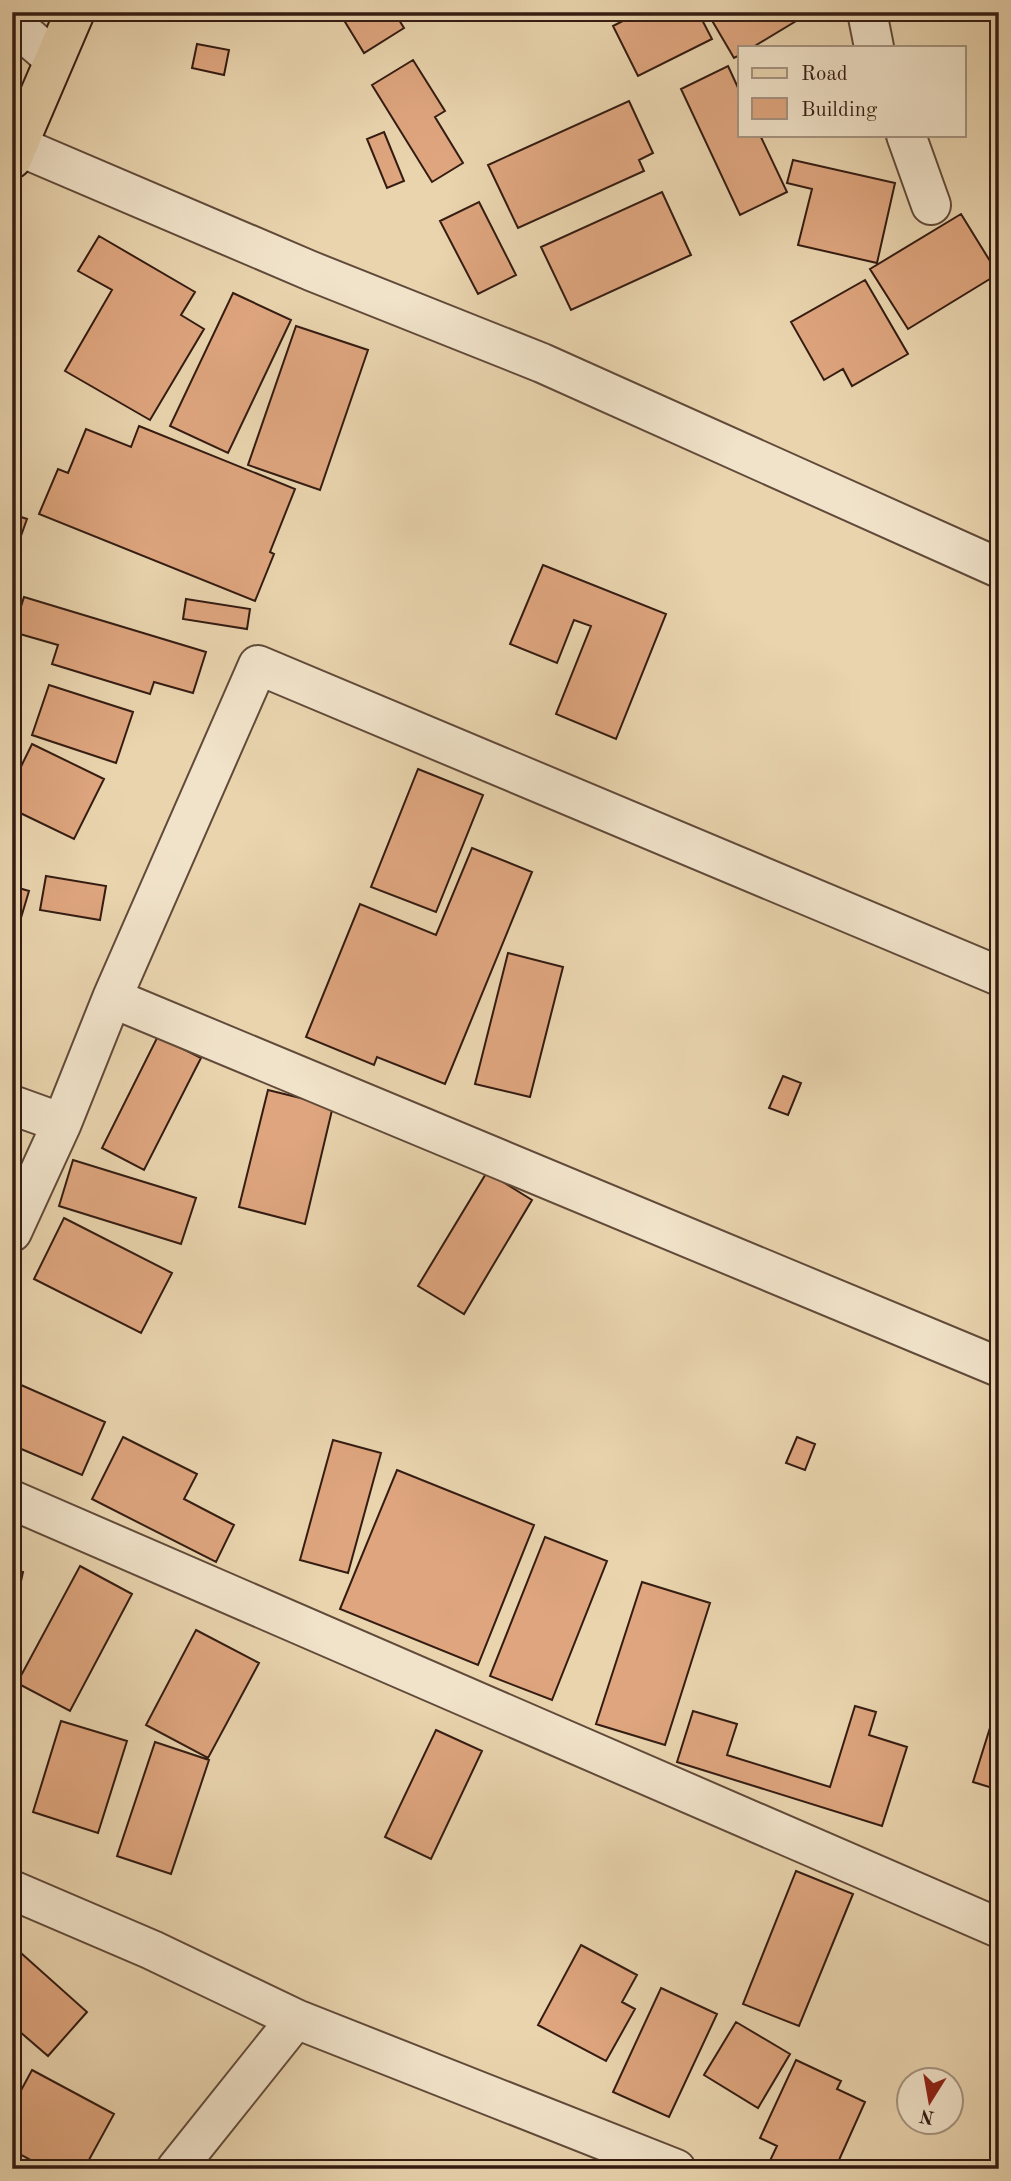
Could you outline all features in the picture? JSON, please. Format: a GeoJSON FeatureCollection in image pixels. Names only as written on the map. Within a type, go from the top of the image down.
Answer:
{"type":"FeatureCollection","features":[{"type":"Feature","properties":{"kind":"main road"},"geometry":{"type":"LineString","coordinates":[[15,152],[75,12]]}},
{"type":"Feature","properties":{"kind":"street"},"geometry":{"type":"LineString","coordinates":[[867,12],[874,46]]}},
{"type":"Feature","properties":{"kind":"street"},"geometry":{"type":"LineString","coordinates":[[12,23],[54,59]]}},
{"type":"Feature","properties":{"kind":"street"},"geometry":{"type":"LineString","coordinates":[[906,136],[932,205]]}},
{"type":"Feature","properties":{"kind":"street"},"geometry":{"type":"LineString","coordinates":[[15,152],[542,363],[999,568]]}},
{"type":"Feature","properties":{"kind":"street"},"geometry":{"type":"LineString","coordinates":[[12,1232],[62,1123],[112,998],[258,665],[999,976]]}},
{"type":"Feature","properties":{"kind":"street"},"geometry":{"type":"LineString","coordinates":[[112,998],[999,1367]]}},
{"type":"Feature","properties":{"kind":"street"},"geometry":{"type":"LineString","coordinates":[[12,1105],[62,1123]]}},
{"type":"Feature","properties":{"kind":"street"},"geometry":{"type":"LineString","coordinates":[[12,1500],[999,1928]]}},
{"type":"Feature","properties":{"kind":"street"},"geometry":{"type":"LineString","coordinates":[[12,1890],[152,1950],[296,2019],[676,2169]]}},
{"type":"Feature","properties":{"kind":"street"},"geometry":{"type":"LineString","coordinates":[[176,2169],[296,2019]]}},
{"type":"Feature","properties":{"kind":"building"},"geometry":{"type":"Polygon","coordinates":[[[339,12],[394,12],[404,28],[364,53],[339,12]]]}},
{"type":"Feature","properties":{"kind":"building"},"geometry":{"type":"Polygon","coordinates":[[[640,12],[698,12],[712,39],[638,76],[613,26],[640,12]]]}},
{"type":"Feature","properties":{"kind":"building"},"geometry":{"type":"Polygon","coordinates":[[[707,12],[811,12],[755,46],[738,46],[738,56],[734,58],[707,12]]]}},
{"type":"Feature","properties":{"kind":"building"},"geometry":{"type":"Polygon","coordinates":[[[197,44],[229,50],[224,75],[192,68],[197,44]]]}},
{"type":"Feature","properties":{"kind":"building"},"geometry":{"type":"Polygon","coordinates":[[[413,60],[445,111],[435,117],[463,163],[432,182],[372,85],[413,60]]]}},
{"type":"Feature","properties":{"kind":"building"},"geometry":{"type":"Polygon","coordinates":[[[728,66],[738,88],[738,136],[760,136],[787,192],[740,215],[681,89],[728,66]]]}},
{"type":"Feature","properties":{"kind":"building"},"geometry":{"type":"Polygon","coordinates":[[[629,101],[653,153],[639,160],[644,171],[518,228],[488,165],[629,101]]]}},
{"type":"Feature","properties":{"kind":"building"},"geometry":{"type":"Polygon","coordinates":[[[384,132],[404,181],[387,188],[367,139],[384,132]]]}},
{"type":"Feature","properties":{"kind":"building"},"geometry":{"type":"Polygon","coordinates":[[[793,160],[895,183],[877,263],[798,245],[812,189],[787,183],[793,160]]]}},
{"type":"Feature","properties":{"kind":"building"},"geometry":{"type":"Polygon","coordinates":[[[662,192],[691,255],[571,310],[541,247],[662,192]]]}},
{"type":"Feature","properties":{"kind":"building"},"geometry":{"type":"Polygon","coordinates":[[[479,202],[516,275],[478,294],[440,221],[479,202]]]}},
{"type":"Feature","properties":{"kind":"building"},"geometry":{"type":"Polygon","coordinates":[[[961,214],[998,274],[908,329],[870,269],[961,214]]]}},
{"type":"Feature","properties":{"kind":"building"},"geometry":{"type":"Polygon","coordinates":[[[99,236],[195,292],[181,315],[204,329],[150,420],[65,371],[112,290],[78,271],[99,236]]]}},
{"type":"Feature","properties":{"kind":"building"},"geometry":{"type":"Polygon","coordinates":[[[865,280],[908,354],[852,386],[843,369],[824,380],[791,322],[865,280]]]}},
{"type":"Feature","properties":{"kind":"building"},"geometry":{"type":"Polygon","coordinates":[[[233,293],[291,320],[228,453],[170,426],[233,293]]]}},
{"type":"Feature","properties":{"kind":"building"},"geometry":{"type":"Polygon","coordinates":[[[296,326],[368,350],[320,490],[248,465],[296,326]]]}},
{"type":"Feature","properties":{"kind":"building"},"geometry":{"type":"Polygon","coordinates":[[[139,426],[295,489],[270,552],[274,554],[255,601],[39,514],[58,469],[68,473],[86,429],[131,447],[139,426]]]}},
{"type":"Feature","properties":{"kind":"building"},"geometry":{"type":"Polygon","coordinates":[[[12,514],[27,519],[12,561],[12,514]]]}},
{"type":"Feature","properties":{"kind":"building"},"geometry":{"type":"Polygon","coordinates":[[[543,565],[666,614],[616,739],[556,714],[591,626],[574,620],[557,663],[510,644],[543,565]]]}},
{"type":"Feature","properties":{"kind":"building"},"geometry":{"type":"Polygon","coordinates":[[[24,597],[206,652],[193,693],[154,682],[150,694],[52,664],[58,645],[13,632],[24,597]]]}},
{"type":"Feature","properties":{"kind":"building"},"geometry":{"type":"Polygon","coordinates":[[[186,599],[250,609],[247,629],[183,619],[186,599]]]}},
{"type":"Feature","properties":{"kind":"building"},"geometry":{"type":"Polygon","coordinates":[[[49,685],[133,712],[116,763],[32,735],[49,685]]]}},
{"type":"Feature","properties":{"kind":"building"},"geometry":{"type":"Polygon","coordinates":[[[32,744],[104,779],[74,839],[12,809],[12,785],[32,744]]]}},
{"type":"Feature","properties":{"kind":"building"},"geometry":{"type":"Polygon","coordinates":[[[418,769],[483,795],[436,912],[371,887],[418,769]]]}},
{"type":"Feature","properties":{"kind":"building"},"geometry":{"type":"Polygon","coordinates":[[[472,848],[532,872],[445,1084],[377,1057],[374,1065],[306,1037],[360,904],[436,935],[472,848]]]}},
{"type":"Feature","properties":{"kind":"building"},"geometry":{"type":"Polygon","coordinates":[[[46,876],[106,886],[100,920],[40,910],[46,876]]]}},
{"type":"Feature","properties":{"kind":"building"},"geometry":{"type":"Polygon","coordinates":[[[12,886],[29,891],[12,948],[12,886]]]}},
{"type":"Feature","properties":{"kind":"building"},"geometry":{"type":"Polygon","coordinates":[[[508,953],[563,967],[530,1097],[475,1084],[508,953]]]}},
{"type":"Feature","properties":{"kind":"building"},"geometry":{"type":"Polygon","coordinates":[[[158,1036],[201,1058],[144,1170],[102,1148],[158,1036]]]}},
{"type":"Feature","properties":{"kind":"building"},"geometry":{"type":"Polygon","coordinates":[[[783,1076],[801,1083],[788,1115],[769,1108],[783,1076]]]}},
{"type":"Feature","properties":{"kind":"building"},"geometry":{"type":"Polygon","coordinates":[[[268,1090],[333,1106],[305,1224],[239,1207],[268,1090]]]}},
{"type":"Feature","properties":{"kind":"building"},"geometry":{"type":"Polygon","coordinates":[[[73,1160],[196,1198],[181,1244],[59,1206],[73,1160]]]}},
{"type":"Feature","properties":{"kind":"building"},"geometry":{"type":"Polygon","coordinates":[[[487,1172],[532,1200],[464,1314],[418,1286],[487,1172]]]}},
{"type":"Feature","properties":{"kind":"building"},"geometry":{"type":"Polygon","coordinates":[[[64,1218],[172,1273],[141,1333],[34,1279],[64,1218]]]}},
{"type":"Feature","properties":{"kind":"building"},"geometry":{"type":"Polygon","coordinates":[[[12,1381],[105,1422],[82,1475],[12,1445],[12,1381]]]}},
{"type":"Feature","properties":{"kind":"building"},"geometry":{"type":"Polygon","coordinates":[[[123,1437],[197,1474],[184,1499],[234,1525],[216,1562],[92,1499],[123,1437]]]}},
{"type":"Feature","properties":{"kind":"building"},"geometry":{"type":"Polygon","coordinates":[[[797,1437],[815,1444],[805,1470],[786,1463],[797,1437]]]}},
{"type":"Feature","properties":{"kind":"building"},"geometry":{"type":"Polygon","coordinates":[[[333,1440],[381,1453],[348,1573],[300,1560],[333,1440]]]}},
{"type":"Feature","properties":{"kind":"building"},"geometry":{"type":"Polygon","coordinates":[[[397,1470],[534,1525],[478,1665],[340,1609],[397,1470]]]}},
{"type":"Feature","properties":{"kind":"building"},"geometry":{"type":"Polygon","coordinates":[[[545,1537],[607,1561],[552,1700],[490,1676],[545,1537]]]}},
{"type":"Feature","properties":{"kind":"building"},"geometry":{"type":"Polygon","coordinates":[[[80,1566],[132,1594],[70,1711],[17,1683],[80,1566]]]}},
{"type":"Feature","properties":{"kind":"building"},"geometry":{"type":"Polygon","coordinates":[[[12,1570],[23,1572],[12,1622],[12,1570]]]}},
{"type":"Feature","properties":{"kind":"building"},"geometry":{"type":"Polygon","coordinates":[[[642,1582],[710,1603],[665,1745],[596,1724],[642,1582]]]}},
{"type":"Feature","properties":{"kind":"building"},"geometry":{"type":"Polygon","coordinates":[[[196,1630],[259,1663],[208,1758],[146,1725],[196,1630]]]}},
{"type":"Feature","properties":{"kind":"building"},"geometry":{"type":"Polygon","coordinates":[[[855,1706],[876,1712],[869,1735],[907,1747],[882,1826],[677,1762],[693,1711],[737,1724],[727,1755],[830,1787],[855,1706]]]}},
{"type":"Feature","properties":{"kind":"building"},"geometry":{"type":"Polygon","coordinates":[[[994,1715],[999,1717],[999,1790],[973,1782],[994,1715]]]}},
{"type":"Feature","properties":{"kind":"building"},"geometry":{"type":"Polygon","coordinates":[[[61,1721],[127,1741],[98,1833],[33,1812],[61,1721]]]}},
{"type":"Feature","properties":{"kind":"building"},"geometry":{"type":"Polygon","coordinates":[[[436,1730],[482,1751],[431,1859],[385,1837],[436,1730]]]}},
{"type":"Feature","properties":{"kind":"building"},"geometry":{"type":"Polygon","coordinates":[[[155,1742],[209,1760],[171,1874],[117,1856],[155,1742]]]}},
{"type":"Feature","properties":{"kind":"building"},"geometry":{"type":"Polygon","coordinates":[[[796,1871],[853,1894],[799,2026],[743,2004],[796,1871]]]}},
{"type":"Feature","properties":{"kind":"building"},"geometry":{"type":"Polygon","coordinates":[[[12,1945],[87,2012],[48,2056],[12,2025],[12,1945]]]}},
{"type":"Feature","properties":{"kind":"building"},"geometry":{"type":"Polygon","coordinates":[[[581,1945],[637,1975],[622,2002],[635,2009],[606,2061],[538,2025],[581,1945]]]}},
{"type":"Feature","properties":{"kind":"building"},"geometry":{"type":"Polygon","coordinates":[[[661,1988],[717,2014],[669,2117],[613,2092],[661,1988]]]}},
{"type":"Feature","properties":{"kind":"building"},"geometry":{"type":"Polygon","coordinates":[[[736,2022],[790,2054],[758,2108],[704,2075],[736,2022]]]}},
{"type":"Feature","properties":{"kind":"building"},"geometry":{"type":"Polygon","coordinates":[[[796,2060],[841,2081],[837,2089],[865,2102],[835,2169],[766,2169],[777,2146],[760,2138],[796,2060]]]}},
{"type":"Feature","properties":{"kind":"building"},"geometry":{"type":"Polygon","coordinates":[[[32,2070],[114,2114],[84,2169],[47,2169],[12,2150],[12,2107],[32,2070]]]}}]}
